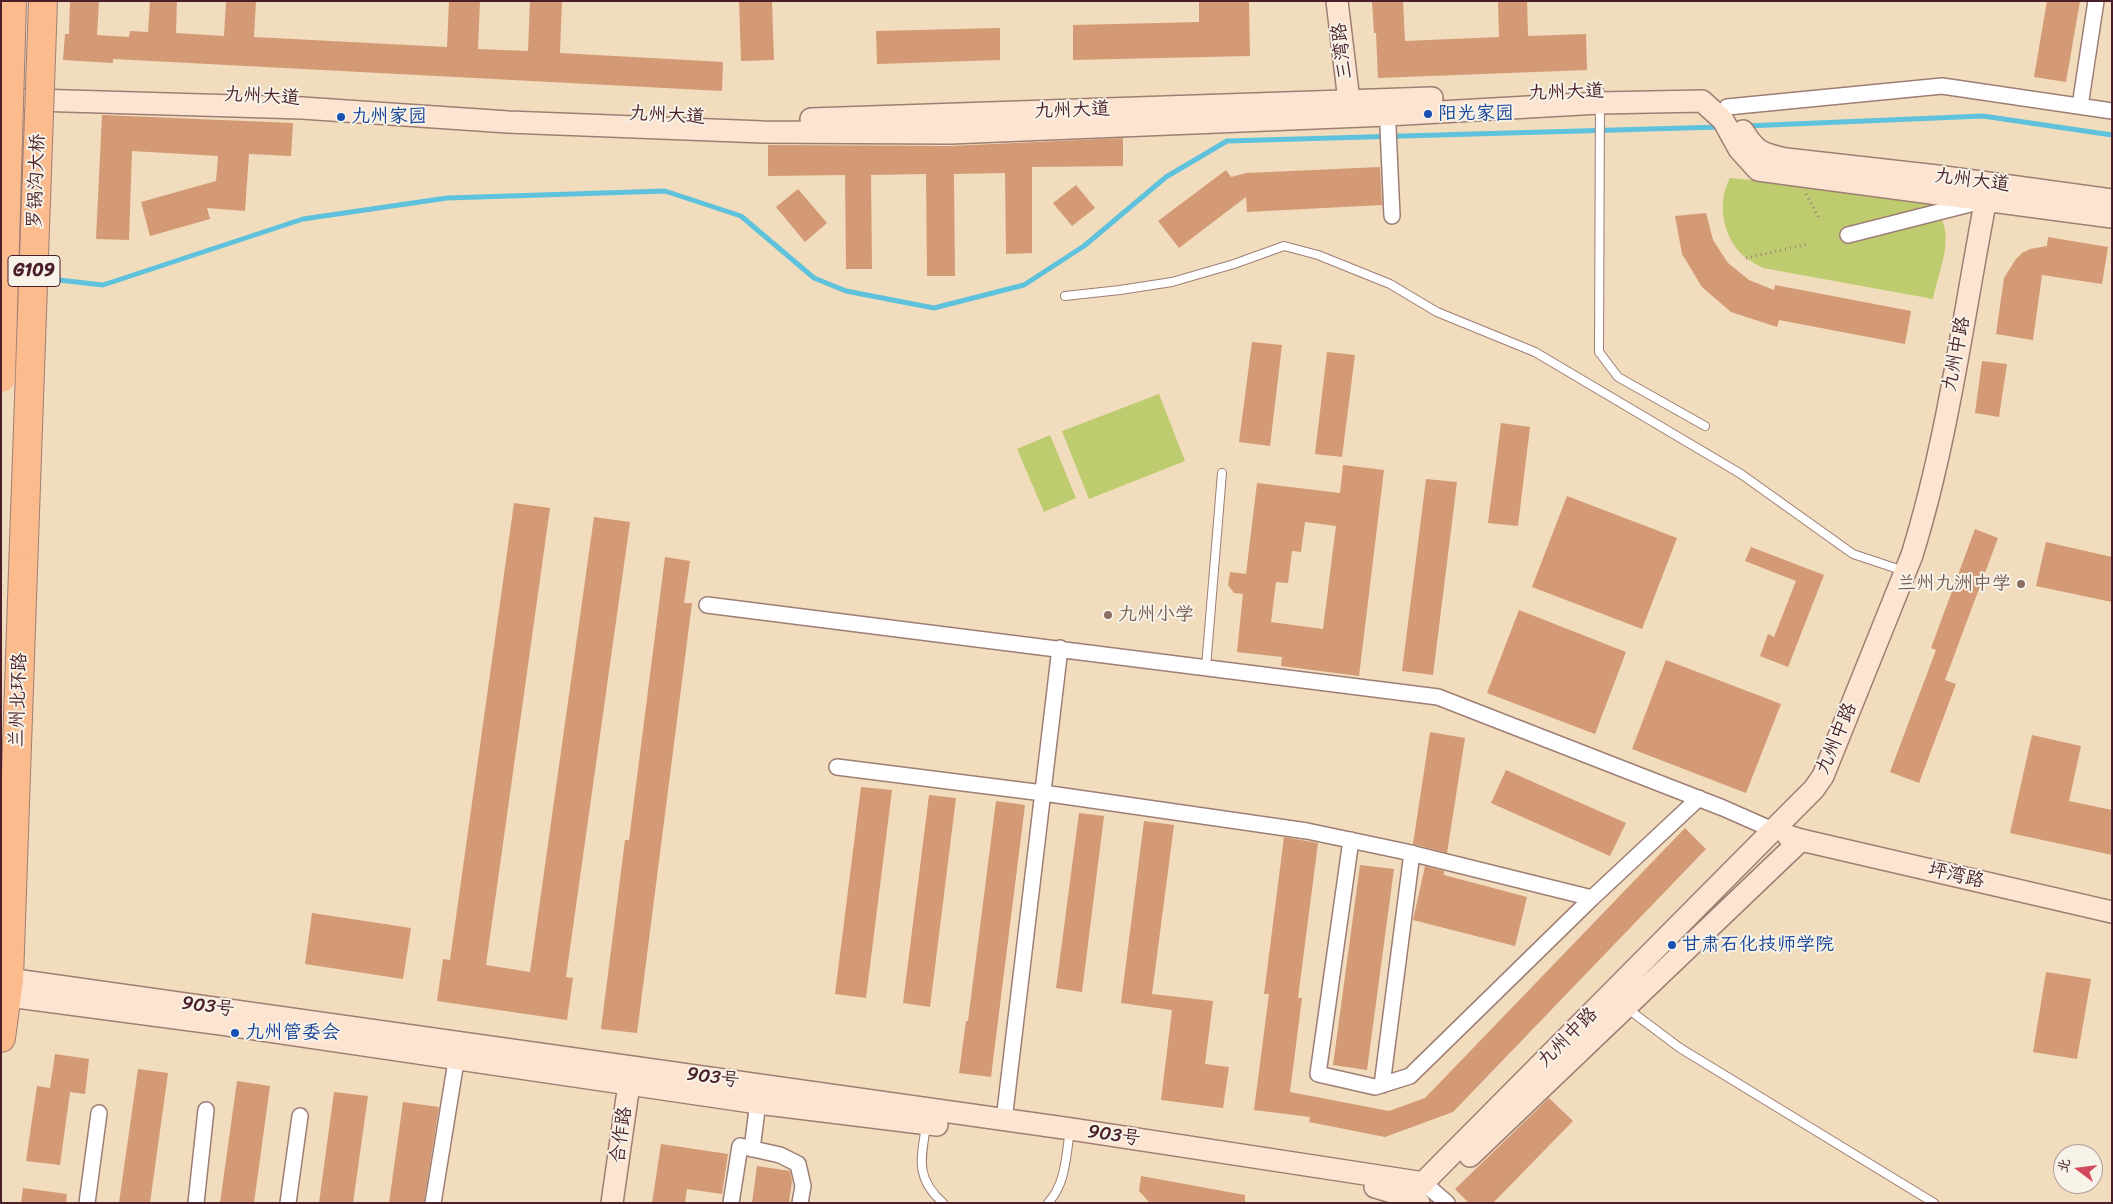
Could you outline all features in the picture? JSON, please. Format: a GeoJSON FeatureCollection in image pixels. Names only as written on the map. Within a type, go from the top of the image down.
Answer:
{"type":"FeatureCollection","features":[{"type":"Feature","properties":{"kind":"highway","name":"罗锅沟大桥"},"geometry":{"type":"LineString","coordinates":[[1,378],[12,1]]}},
{"type":"Feature","properties":{"kind":"highway","name":"罗锅沟大桥"},"geometry":{"type":"LineString","coordinates":[[24,541],[43,1]]}},
{"type":"Feature","properties":{"kind":"highway","name":"兰州北环路"},"geometry":{"type":"LineString","coordinates":[[1,1038],[5,987],[24,541]]}},
{"type":"Feature","properties":{"kind":"main road","name":"三湾路"},"geometry":{"type":"LineString","coordinates":[[1337,1],[1349,101]]}},
{"type":"Feature","properties":{"kind":"main road","name":"九州大道"},"geometry":{"type":"LineString","coordinates":[[1,85],[704,118],[782,119],[1349,101],[1387,113],[1600,104],[1691,90],[1706,94],[1727,114],[1746,147],[1766,154],[1786,159],[1987,192],[2112,200]]}},
{"type":"Feature","properties":{"kind":"main road"},"geometry":{"type":"LineString","coordinates":[[1,99],[302,108],[508,122],[763,132],[950,133],[1387,113]]}},
{"type":"Feature","properties":{"kind":"main road"},"geometry":{"type":"LineString","coordinates":[[1987,192],[2112,217]]}},
{"type":"Feature","properties":{"kind":"main road","name":"九州中路"},"geometry":{"type":"LineString","coordinates":[[1423,1197],[1814,789],[1823,776],[1906,571],[1921,527],[1931,488],[1987,192]]}},
{"type":"Feature","properties":{"kind":"main road","name":"坪湾路"},"geometry":{"type":"LineString","coordinates":[[1773,830],[1801,840],[2112,912]]}},
{"type":"Feature","properties":{"kind":"main road"},"geometry":{"type":"LineString","coordinates":[[1423,1197],[1626,1008],[1801,840]]}},
{"type":"Feature","properties":{"kind":"main road","name":"903号"},"geometry":{"type":"LineString","coordinates":[[5,987],[221,1024],[458,1051],[927,1116],[1004,1120],[1069,1136],[1423,1197]]}},
{"type":"Feature","properties":{"kind":"main road","name":"合作路"},"geometry":{"type":"LineString","coordinates":[[612,1203],[630,1075]]}},
{"type":"Feature","properties":{"kind":"main road"},"geometry":{"type":"LineString","coordinates":[[927,1116],[1069,1136]]}},
{"type":"Feature","properties":{"kind":"street"},"geometry":{"type":"LineString","coordinates":[[2080,106],[2096,1]]}},
{"type":"Feature","properties":{"kind":"street"},"geometry":{"type":"LineString","coordinates":[[1727,114],[1942,86],[2112,111]]}},
{"type":"Feature","properties":{"kind":"street"},"geometry":{"type":"LineString","coordinates":[[1387,113],[1392,216]]}},
{"type":"Feature","properties":{"kind":"street"},"geometry":{"type":"LineString","coordinates":[[1848,235],[1987,192]]}},
{"type":"Feature","properties":{"kind":"street"},"geometry":{"type":"LineString","coordinates":[[707,605],[1438,697],[1699,798],[1773,830]]}},
{"type":"Feature","properties":{"kind":"street"},"geometry":{"type":"LineString","coordinates":[[1004,1120],[1060,648]]}},
{"type":"Feature","properties":{"kind":"street"},"geometry":{"type":"LineString","coordinates":[[837,767],[1043,793],[1297,830],[1412,853],[1592,898]]}},
{"type":"Feature","properties":{"kind":"street"},"geometry":{"type":"LineString","coordinates":[[1351,840],[1318,1074],[1375,1087],[1410,1076],[1592,898],[1699,798]]}},
{"type":"Feature","properties":{"kind":"street"},"geometry":{"type":"LineString","coordinates":[[1382,1085],[1412,853]]}},
{"type":"Feature","properties":{"kind":"street"},"geometry":{"type":"LineString","coordinates":[[433,1203],[458,1051]]}},
{"type":"Feature","properties":{"kind":"street"},"geometry":{"type":"LineString","coordinates":[[752,1149],[759,1094]]}},
{"type":"Feature","properties":{"kind":"street"},"geometry":{"type":"LineString","coordinates":[[196,1203],[206,1110]]}},
{"type":"Feature","properties":{"kind":"street"},"geometry":{"type":"LineString","coordinates":[[86,1203],[99,1114]]}},
{"type":"Feature","properties":{"kind":"street"},"geometry":{"type":"LineString","coordinates":[[288,1203],[300,1116]]}},
{"type":"Feature","properties":{"kind":"street"},"geometry":{"type":"LineString","coordinates":[[731,1203],[740,1146],[780,1156],[798,1164],[803,1186],[800,1203]]}},
{"type":"Feature","properties":{"kind":"lane"},"geometry":{"type":"LineString","coordinates":[[1600,104],[1599,352],[1618,377],[1705,426]]}},
{"type":"Feature","properties":{"kind":"lane"},"geometry":{"type":"LineString","coordinates":[[1065,296],[1172,282],[1234,264],[1284,246],[1318,255],[1390,284],[1437,312],[1536,352],[1741,474],[1853,554],[1906,571]]}},
{"type":"Feature","properties":{"kind":"lane"},"geometry":{"type":"LineString","coordinates":[[1206,667],[1222,473]]}},
{"type":"Feature","properties":{"kind":"lane"},"geometry":{"type":"LineString","coordinates":[[1626,1008],[1680,1048],[1934,1203]]}},
{"type":"Feature","properties":{"kind":"lane"},"geometry":{"type":"LineString","coordinates":[[927,1116],[920,1163],[924,1179],[932,1193],[943,1203]]}},
{"type":"Feature","properties":{"kind":"lane"},"geometry":{"type":"LineString","coordinates":[[1048,1203],[1061,1183],[1069,1136]]}},
{"type":"Feature","properties":{"kind":"path"},"geometry":{"type":"LineString","coordinates":[[1746,258],[1808,244]]}},
{"type":"Feature","properties":{"kind":"green space"},"geometry":{"type":"Polygon","coordinates":[[[1730,178],[1915,195],[1930,205],[1940,216],[1945,228],[1944,254],[1933,299],[1763,268],[1750,261],[1738,250],[1732,241],[1724,221],[1723,199],[1730,178]]]}},
{"type":"Feature","properties":{"kind":"green space"},"geometry":{"type":"Polygon","coordinates":[[[1159,394],[1185,461],[1089,499],[1062,431],[1159,394]]]}},
{"type":"Feature","properties":{"kind":"green space"},"geometry":{"type":"Polygon","coordinates":[[[1050,435],[1076,498],[1044,512],[1017,449],[1050,435]]]}},
{"type":"Feature","properties":{"kind":"building"},"geometry":{"type":"Polygon","coordinates":[[[70,1],[99,1],[97,35],[129,37],[130,31],[148,32],[150,1],[177,1],[176,33],[224,36],[226,1],[256,1],[254,37],[447,47],[449,1],[480,1],[478,49],[528,51],[530,1],[562,1],[560,53],[723,62],[722,91],[113,59],[113,63],[63,60],[65,34],[69,34],[70,1]]]}},
{"type":"Feature","properties":{"kind":"building"},"geometry":{"type":"Polygon","coordinates":[[[739,1],[772,1],[774,60],[741,61],[739,1]]]}},
{"type":"Feature","properties":{"kind":"building"},"geometry":{"type":"Polygon","coordinates":[[[1199,1],[1249,1],[1250,56],[1073,60],[1073,25],[1199,22],[1199,1]]]}},
{"type":"Feature","properties":{"kind":"building"},"geometry":{"type":"Polygon","coordinates":[[[1372,1],[1403,1],[1405,41],[1499,37],[1498,1],[1527,1],[1528,36],[1586,34],[1587,70],[1378,78],[1376,33],[1374,33],[1372,1]]]}},
{"type":"Feature","properties":{"kind":"building"},"geometry":{"type":"Polygon","coordinates":[[[2047,1],[2080,1],[2066,82],[2034,77],[2047,1]]]}},
{"type":"Feature","properties":{"kind":"building"},"geometry":{"type":"Polygon","coordinates":[[[1000,28],[1000,60],[877,64],[876,31],[1000,28]]]}},
{"type":"Feature","properties":{"kind":"building"},"geometry":{"type":"Polygon","coordinates":[[[102,115],[293,123],[291,156],[249,154],[245,211],[207,208],[210,219],[150,236],[141,202],[216,181],[218,156],[132,151],[129,240],[96,239],[102,115]]]}},
{"type":"Feature","properties":{"kind":"building"},"geometry":{"type":"Polygon","coordinates":[[[1123,138],[1123,166],[1032,167],[1032,253],[1006,254],[1005,173],[954,174],[955,276],[927,276],[926,174],[871,175],[872,269],[846,269],[845,175],[768,176],[768,145],[950,146],[1123,138]]]}},
{"type":"Feature","properties":{"kind":"building"},"geometry":{"type":"Polygon","coordinates":[[[1380,167],[1382,205],[1247,212],[1246,197],[1179,248],[1158,221],[1226,170],[1231,177],[1246,173],[1380,167]]]}},
{"type":"Feature","properties":{"kind":"building"},"geometry":{"type":"Polygon","coordinates":[[[1076,185],[1095,208],[1072,226],[1053,203],[1076,185]]]}},
{"type":"Feature","properties":{"kind":"building"},"geometry":{"type":"Polygon","coordinates":[[[798,189],[827,223],[805,242],[776,207],[798,189]]]}},
{"type":"Feature","properties":{"kind":"building"},"geometry":{"type":"Polygon","coordinates":[[[1706,213],[1713,240],[1728,263],[1749,280],[1774,290],[1775,285],[1911,311],[1905,344],[1779,320],[1777,327],[1731,312],[1702,287],[1682,254],[1675,216],[1706,213]]]}},
{"type":"Feature","properties":{"kind":"building"},"geometry":{"type":"Polygon","coordinates":[[[2048,237],[2108,247],[2102,284],[2042,275],[2033,340],[1996,334],[2004,278],[2022,253],[2030,249],[2047,246],[2048,237]]]}},
{"type":"Feature","properties":{"kind":"building"},"geometry":{"type":"Polygon","coordinates":[[[1252,342],[1282,345],[1270,446],[1239,442],[1252,342]]]}},
{"type":"Feature","properties":{"kind":"building"},"geometry":{"type":"Polygon","coordinates":[[[1327,352],[1355,355],[1342,457],[1315,454],[1327,352]]]}},
{"type":"Feature","properties":{"kind":"building"},"geometry":{"type":"Polygon","coordinates":[[[1982,361],[2007,364],[1999,417],[1975,413],[1982,361]]]}},
{"type":"Feature","properties":{"kind":"building"},"geometry":{"type":"Polygon","coordinates":[[[1501,423],[1530,427],[1518,526],[1488,523],[1501,423]]]}},
{"type":"Feature","properties":{"kind":"building"},"geometry":{"type":"Polygon","coordinates":[[[1343,465],[1384,470],[1359,676],[1281,666],[1282,657],[1237,652],[1243,594],[1234,593],[1228,585],[1230,572],[1246,574],[1257,483],[1340,493],[1343,465]],[[1305,522],[1301,552],[1292,551],[1288,583],[1276,582],[1271,622],[1323,629],[1336,526],[1305,522]]]}},
{"type":"Feature","properties":{"kind":"building"},"geometry":{"type":"Polygon","coordinates":[[[1426,479],[1457,482],[1433,675],[1402,671],[1426,479]]]}},
{"type":"Feature","properties":{"kind":"building"},"geometry":{"type":"Polygon","coordinates":[[[1567,496],[1677,538],[1642,629],[1532,587],[1567,496]]]}},
{"type":"Feature","properties":{"kind":"building"},"geometry":{"type":"Polygon","coordinates":[[[514,503],[550,508],[486,965],[530,972],[594,517],[630,522],[566,977],[573,978],[567,1020],[437,1001],[443,959],[450,960],[514,503]]]}},
{"type":"Feature","properties":{"kind":"building"},"geometry":{"type":"Polygon","coordinates":[[[1975,529],[1998,538],[1945,680],[1956,684],[1919,783],[1890,772],[1936,650],[1931,648],[1975,529]]]}},
{"type":"Feature","properties":{"kind":"building"},"geometry":{"type":"Polygon","coordinates":[[[2046,542],[2112,557],[2112,602],[2036,586],[2046,542]]]}},
{"type":"Feature","properties":{"kind":"building"},"geometry":{"type":"Polygon","coordinates":[[[1751,547],[1824,575],[1788,667],[1760,656],[1768,634],[1774,637],[1796,581],[1745,561],[1751,547]]]}},
{"type":"Feature","properties":{"kind":"building"},"geometry":{"type":"Polygon","coordinates":[[[665,557],[690,561],[684,603],[692,603],[637,1033],[601,1029],[625,840],[629,840],[665,557]]]}},
{"type":"Feature","properties":{"kind":"building"},"geometry":{"type":"Polygon","coordinates":[[[1519,610],[1626,652],[1595,734],[1487,693],[1519,610]]]}},
{"type":"Feature","properties":{"kind":"building"},"geometry":{"type":"Polygon","coordinates":[[[1666,660],[1781,704],[1746,793],[1632,749],[1666,660]]]}},
{"type":"Feature","properties":{"kind":"building"},"geometry":{"type":"Polygon","coordinates":[[[1430,732],[1465,738],[1447,853],[1413,844],[1430,732]]]}},
{"type":"Feature","properties":{"kind":"building"},"geometry":{"type":"Polygon","coordinates":[[[2032,735],[2081,746],[2069,801],[2112,810],[2112,855],[2010,833],[2032,735]]]}},
{"type":"Feature","properties":{"kind":"building"},"geometry":{"type":"Polygon","coordinates":[[[1506,770],[1626,823],[1610,856],[1491,803],[1506,770]]]}},
{"type":"Feature","properties":{"kind":"building"},"geometry":{"type":"Polygon","coordinates":[[[861,787],[892,790],[866,998],[835,994],[861,787]]]}},
{"type":"Feature","properties":{"kind":"building"},"geometry":{"type":"Polygon","coordinates":[[[929,795],[956,798],[930,1007],[903,1003],[929,795]]]}},
{"type":"Feature","properties":{"kind":"building"},"geometry":{"type":"Polygon","coordinates":[[[996,801],[1025,805],[991,1077],[959,1073],[966,1021],[968,1021],[996,801]]]}},
{"type":"Feature","properties":{"kind":"building"},"geometry":{"type":"Polygon","coordinates":[[[1079,813],[1104,816],[1082,992],[1056,988],[1079,813]]]}},
{"type":"Feature","properties":{"kind":"building"},"geometry":{"type":"Polygon","coordinates":[[[1144,821],[1174,825],[1152,994],[1213,1001],[1205,1064],[1229,1067],[1223,1108],[1161,1100],[1172,1010],[1121,1003],[1144,821]]]}},
{"type":"Feature","properties":{"kind":"building"},"geometry":{"type":"Polygon","coordinates":[[[1685,828],[1706,849],[1453,1112],[1385,1137],[1309,1122],[1310,1117],[1254,1110],[1269,994],[1264,994],[1284,837],[1318,843],[1298,998],[1302,998],[1290,1092],[1389,1111],[1425,1098],[1685,828]]]}},
{"type":"Feature","properties":{"kind":"building"},"geometry":{"type":"Polygon","coordinates":[[[1360,865],[1394,869],[1367,1070],[1333,1065],[1360,865]]]}},
{"type":"Feature","properties":{"kind":"building"},"geometry":{"type":"Polygon","coordinates":[[[1425,866],[1444,871],[1444,875],[1527,897],[1515,946],[1413,920],[1425,866]]]}},
{"type":"Feature","properties":{"kind":"building"},"geometry":{"type":"Polygon","coordinates":[[[312,913],[411,928],[403,979],[305,964],[312,913]]]}},
{"type":"Feature","properties":{"kind":"building"},"geometry":{"type":"Polygon","coordinates":[[[2046,972],[2091,979],[2077,1059],[2033,1052],[2046,972]]]}},
{"type":"Feature","properties":{"kind":"building"},"geometry":{"type":"Polygon","coordinates":[[[55,1054],[89,1059],[85,1094],[70,1092],[60,1165],[26,1161],[37,1086],[50,1088],[55,1054]]]}},
{"type":"Feature","properties":{"kind":"building"},"geometry":{"type":"Polygon","coordinates":[[[138,1069],[168,1073],[150,1203],[119,1203],[138,1069]]]}},
{"type":"Feature","properties":{"kind":"building"},"geometry":{"type":"Polygon","coordinates":[[[237,1081],[270,1086],[254,1203],[220,1203],[237,1081]]]}},
{"type":"Feature","properties":{"kind":"building"},"geometry":{"type":"Polygon","coordinates":[[[334,1092],[368,1096],[353,1203],[319,1203],[334,1092]]]}},
{"type":"Feature","properties":{"kind":"building"},"geometry":{"type":"Polygon","coordinates":[[[1549,1098],[1573,1121],[1493,1203],[1469,1203],[1455,1189],[1549,1098]]]}},
{"type":"Feature","properties":{"kind":"building"},"geometry":{"type":"Polygon","coordinates":[[[403,1102],[439,1107],[424,1203],[389,1203],[403,1102]]]}},
{"type":"Feature","properties":{"kind":"building"},"geometry":{"type":"Polygon","coordinates":[[[661,1144],[728,1154],[722,1194],[687,1189],[685,1203],[652,1203],[661,1144]]]}},
{"type":"Feature","properties":{"kind":"building"},"geometry":{"type":"Polygon","coordinates":[[[757,1166],[790,1171],[792,1181],[789,1203],[752,1203],[757,1166]]]}},
{"type":"Feature","properties":{"kind":"building"},"geometry":{"type":"Polygon","coordinates":[[[1141,1176],[1245,1195],[1245,1203],[1150,1203],[1139,1191],[1141,1176]]]}},
{"type":"Feature","properties":{"kind":"building"},"geometry":{"type":"Polygon","coordinates":[[[23,1188],[67,1194],[66,1203],[21,1203],[23,1188]]]}},
{"type":"Feature","properties":{"kind":"waterway"},"geometry":{"type":"LineString","coordinates":[[1746,126],[1983,116],[2112,135]]}},
{"type":"Feature","properties":{"kind":"waterway"},"geometry":{"type":"LineString","coordinates":[[41,278],[103,285],[303,219],[447,198],[665,191],[741,216],[814,278],[846,291],[934,308],[1024,285],[1084,246],[1166,177],[1227,141],[1720,127]]}},
{"type":"Feature","properties":{"kind":"place","name":"阳光家园"},"geometry":{"type":"Point","coordinates":[1428,114]}},
{"type":"Feature","properties":{"kind":"place","name":"九州家园"},"geometry":{"type":"Point","coordinates":[341,117]}},
{"type":"Feature","properties":{"kind":"place","name":"兰州九洲中学"},"geometry":{"type":"Point","coordinates":[2021,584]}},
{"type":"Feature","properties":{"kind":"place","name":"九州小学"},"geometry":{"type":"Point","coordinates":[1108,615]}},
{"type":"Feature","properties":{"kind":"place","name":"甘肃石化技师学院"},"geometry":{"type":"Point","coordinates":[1672,945]}},
{"type":"Feature","properties":{"kind":"place","name":"九州管委会"},"geometry":{"type":"Point","coordinates":[235,1033]}}]}
